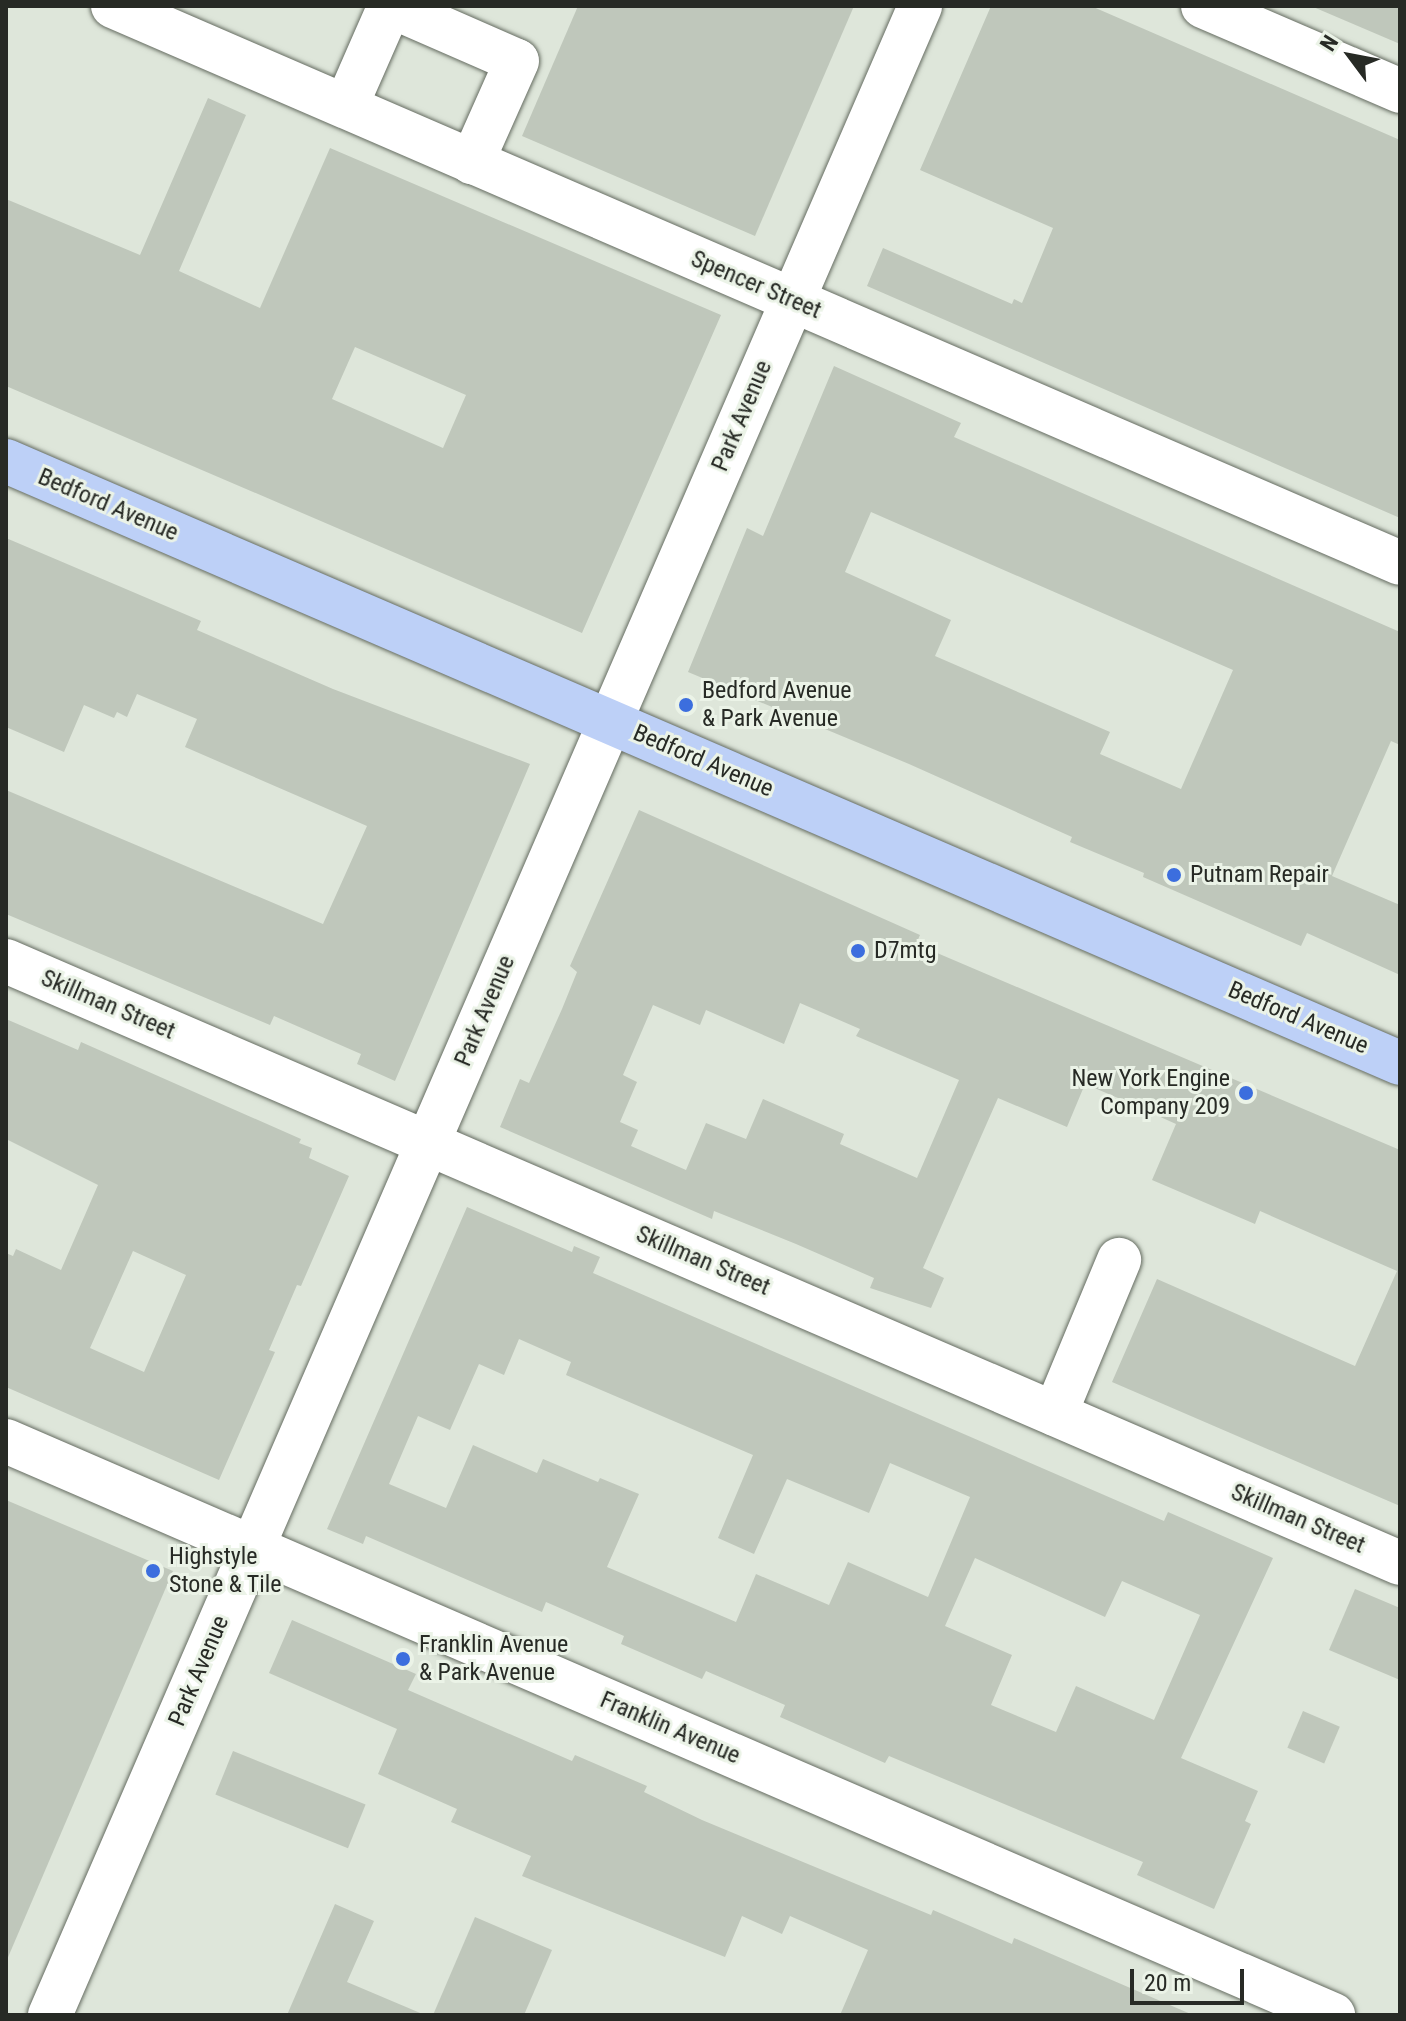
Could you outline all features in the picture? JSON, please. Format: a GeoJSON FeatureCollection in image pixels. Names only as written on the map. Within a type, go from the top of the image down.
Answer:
{"type":"FeatureCollection","features":[{"type":"Feature","properties":{"kind":"main road","name":"Bedford Avenue"},"geometry":{"type":"LineString","coordinates":[[6,461],[1400,1063]]}},
{"type":"Feature","properties":{"kind":"street","name":"Spencer Street"},"geometry":{"type":"LineString","coordinates":[[113,6],[1400,563]]}},
{"type":"Feature","properties":{"kind":"street"},"geometry":{"type":"LineString","coordinates":[[346,106],[390,6],[517,61],[472,162]]}},
{"type":"Feature","properties":{"kind":"street","name":"Park Avenue"},"geometry":{"type":"LineString","coordinates":[[50,2015],[920,6]]}},
{"type":"Feature","properties":{"kind":"street"},"geometry":{"type":"LineString","coordinates":[[1203,6],[1400,91]]}},
{"type":"Feature","properties":{"kind":"street","name":"Skillman Street"},"geometry":{"type":"LineString","coordinates":[[6,961],[1400,1563]]}},
{"type":"Feature","properties":{"kind":"street"},"geometry":{"type":"LineString","coordinates":[[1055,1414],[1119,1260]]}},
{"type":"Feature","properties":{"kind":"street","name":"Franklin Avenue"},"geometry":{"type":"LineString","coordinates":[[6,1441],[1333,2015]]}},
{"type":"Feature","properties":{"kind":"building"},"geometry":{"type":"Polygon","coordinates":[[[578,6],[854,6],[755,236],[522,136],[578,6]]]}},
{"type":"Feature","properties":{"kind":"building"},"geometry":{"type":"Polygon","coordinates":[[[991,6],[1091,6],[1400,140],[1400,518],[867,286],[883,248],[1012,304],[1014,299],[1022,303],[1053,228],[920,170],[991,6]]]}},
{"type":"Feature","properties":{"kind":"building"},"geometry":{"type":"Polygon","coordinates":[[[1311,6],[1400,6],[1400,44],[1311,6]]]}},
{"type":"Feature","properties":{"kind":"building"},"geometry":{"type":"Polygon","coordinates":[[[208,98],[246,115],[179,271],[260,308],[330,148],[721,315],[582,633],[6,386],[6,199],[140,255],[208,98]],[[355,347],[332,399],[443,448],[466,395],[355,347]]]}},
{"type":"Feature","properties":{"kind":"building"},"geometry":{"type":"Polygon","coordinates":[[[834,366],[961,423],[954,437],[1400,632],[1400,745],[1391,741],[1332,876],[1400,905],[1400,975],[1307,933],[1301,946],[1143,877],[1144,873],[1070,842],[1072,837],[909,764],[688,672],[747,528],[763,536],[834,366]],[[871,512],[845,572],[951,620],[935,656],[1110,732],[1100,754],[1181,789],[1233,670],[871,512]]]}},
{"type":"Feature","properties":{"kind":"building"},"geometry":{"type":"Polygon","coordinates":[[[6,538],[201,621],[197,630],[333,689],[530,764],[395,1081],[357,1064],[361,1054],[274,1016],[270,1025],[6,914],[6,790],[323,924],[367,826],[185,747],[197,719],[137,694],[127,717],[117,712],[114,718],[84,705],[64,752],[6,727],[6,538]]]}},
{"type":"Feature","properties":{"kind":"building"},"geometry":{"type":"Polygon","coordinates":[[[639,810],[920,935],[916,944],[1400,1150],[1400,1506],[1112,1382],[1157,1279],[1355,1366],[1397,1271],[1260,1211],[1255,1224],[1152,1180],[1176,1124],[1085,1084],[1067,1127],[998,1098],[923,1268],[944,1278],[931,1308],[870,1288],[874,1278],[796,1244],[714,1211],[712,1219],[500,1127],[520,1079],[529,1083],[562,1009],[577,972],[570,966],[639,810]],[[800,1003],[784,1044],[706,1010],[700,1025],[653,1005],[623,1075],[637,1082],[620,1122],[638,1130],[631,1146],[686,1170],[706,1123],[746,1139],[763,1099],[844,1134],[840,1144],[917,1178],[959,1080],[856,1036],[860,1029],[800,1003]]]}},
{"type":"Feature","properties":{"kind":"building"},"geometry":{"type":"Polygon","coordinates":[[[6,1019],[78,1050],[81,1042],[301,1139],[299,1143],[312,1148],[309,1158],[349,1176],[269,1350],[275,1352],[219,1480],[6,1387],[6,1253],[13,1256],[16,1249],[61,1270],[98,1185],[6,1139],[6,1019]],[[133,1251],[90,1348],[144,1372],[186,1275],[133,1251]]]}},
{"type":"Feature","properties":{"kind":"building"},"geometry":{"type":"Polygon","coordinates":[[[467,1207],[572,1252],[574,1246],[600,1257],[593,1273],[1164,1521],[1168,1512],[1273,1558],[1181,1758],[1258,1791],[1245,1821],[1251,1824],[1214,1909],[1137,1875],[1143,1862],[889,1756],[885,1763],[780,1717],[785,1705],[706,1671],[702,1679],[621,1644],[624,1636],[546,1602],[542,1612],[366,1536],[363,1544],[327,1529],[467,1207]],[[519,1339],[504,1375],[479,1364],[450,1430],[418,1416],[389,1484],[446,1508],[473,1445],[537,1473],[543,1459],[598,1482],[600,1478],[639,1494],[607,1567],[736,1622],[756,1574],[829,1605],[848,1562],[928,1597],[970,1497],[890,1463],[869,1513],[787,1479],[754,1554],[718,1538],[753,1455],[566,1375],[571,1362],[519,1339]],[[975,1558],[945,1626],[1012,1655],[991,1705],[1056,1732],[1076,1686],[1154,1720],[1200,1615],[1122,1581],[1105,1617],[975,1558]]]}},
{"type":"Feature","properties":{"kind":"building"},"geometry":{"type":"Polygon","coordinates":[[[6,1500],[173,1571],[6,1962],[6,1500]]]}},
{"type":"Feature","properties":{"kind":"building"},"geometry":{"type":"Polygon","coordinates":[[[1355,1589],[1400,1608],[1400,1680],[1329,1650],[1355,1589]]]}},
{"type":"Feature","properties":{"kind":"building"},"geometry":{"type":"Polygon","coordinates":[[[292,1620],[416,1674],[408,1690],[572,1761],[575,1755],[647,1786],[644,1792],[702,1820],[931,1915],[933,1910],[1012,1944],[1014,1938],[1193,2015],[840,2015],[868,1950],[790,1916],[782,1934],[742,1916],[725,1957],[522,1876],[531,1856],[451,1822],[457,1809],[378,1774],[397,1729],[269,1673],[292,1620]]]}},
{"type":"Feature","properties":{"kind":"building"},"geometry":{"type":"Polygon","coordinates":[[[1303,1711],[1340,1727],[1324,1763],[1287,1748],[1303,1711]]]}},
{"type":"Feature","properties":{"kind":"building"},"geometry":{"type":"Polygon","coordinates":[[[233,1751],[366,1805],[348,1848],[215,1795],[233,1751]]]}},
{"type":"Feature","properties":{"kind":"building"},"geometry":{"type":"Polygon","coordinates":[[[335,1904],[374,1921],[347,1982],[425,2015],[287,2015],[335,1904]]]}},
{"type":"Feature","properties":{"kind":"building"},"geometry":{"type":"Polygon","coordinates":[[[475,1917],[552,1950],[524,2015],[433,2015],[475,1917]]]}},
{"type":"Feature","properties":{"kind":"place","name":"Bedford Avenue & Park Avenue"},"geometry":{"type":"Point","coordinates":[686,705]}},
{"type":"Feature","properties":{"kind":"place","name":"Putnam Repair"},"geometry":{"type":"Point","coordinates":[1174,875]}},
{"type":"Feature","properties":{"kind":"place","name":"D7mtg"},"geometry":{"type":"Point","coordinates":[858,951]}},
{"type":"Feature","properties":{"kind":"place","name":"New York Engine Company 209"},"geometry":{"type":"Point","coordinates":[1246,1093]}},
{"type":"Feature","properties":{"kind":"place","name":"Highstyle Stone & Tile"},"geometry":{"type":"Point","coordinates":[153,1571]}},
{"type":"Feature","properties":{"kind":"place","name":"Franklin Avenue & Park Avenue"},"geometry":{"type":"Point","coordinates":[403,1659]}}]}
